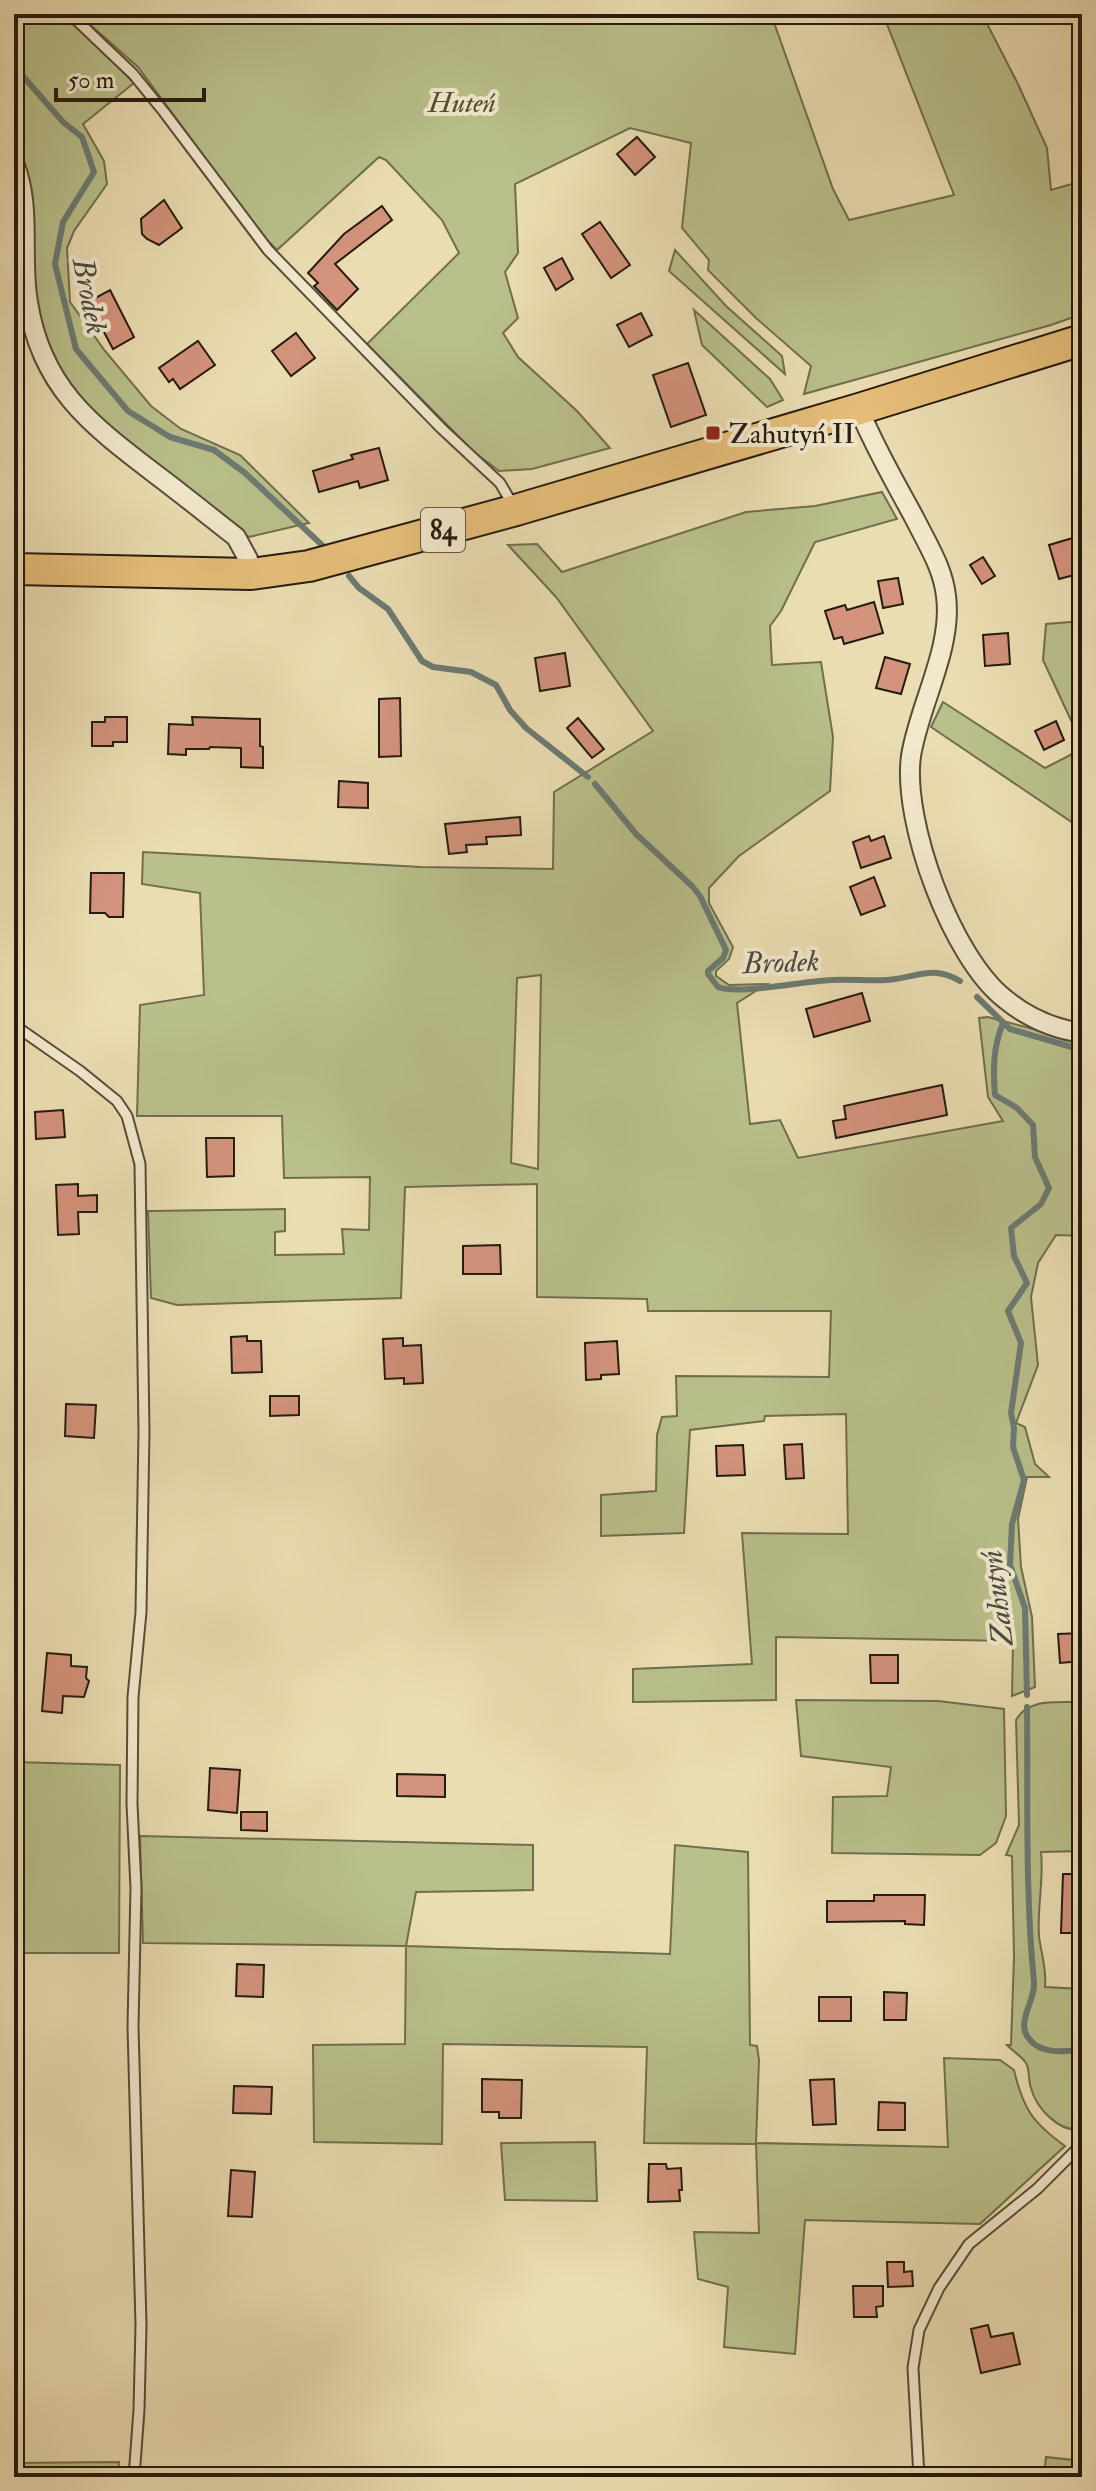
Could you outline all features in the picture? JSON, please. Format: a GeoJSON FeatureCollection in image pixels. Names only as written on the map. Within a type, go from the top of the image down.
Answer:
{"type":"FeatureCollection","features":[{"type":"Feature","properties":{"kind":"main road","name":"84"},"geometry":{"type":"LineString","coordinates":[[14,569],[251,574],[320,564],[516,510],[1082,340]]}},
{"type":"Feature","properties":{"kind":"street"},"geometry":{"type":"LineString","coordinates":[[14,163],[23,204],[27,301],[36,339],[55,379],[78,411],[104,435],[236,537],[248,559],[251,574]]}},
{"type":"Feature","properties":{"kind":"street"},"geometry":{"type":"LineString","coordinates":[[859,409],[938,563],[946,596],[947,622],[911,756],[910,796],[917,831],[933,879],[958,940],[985,980],[1004,999],[1039,1022],[1082,1033]]}},
{"type":"Feature","properties":{"kind":"lane"},"geometry":{"type":"LineString","coordinates":[[70,14],[133,74],[268,250],[441,428],[500,483],[516,510]]}},
{"type":"Feature","properties":{"kind":"lane"},"geometry":{"type":"LineString","coordinates":[[14,1025],[117,1101],[127,1116],[140,1164],[144,1431],[141,1612],[133,1697],[132,1804],[136,1916],[133,2026],[141,2325],[134,2477]]}},
{"type":"Feature","properties":{"kind":"lane"},"geometry":{"type":"LineString","coordinates":[[919,2477],[913,2368],[919,2330],[939,2288],[969,2244],[1037,2189],[1082,2144]]}},
{"type":"Feature","properties":{"kind":"green space"},"geometry":{"type":"Polygon","coordinates":[[[14,14],[60,14],[81,29],[134,83],[83,124],[104,161],[107,184],[74,231],[67,248],[70,302],[105,351],[151,406],[181,429],[240,455],[309,523],[249,537],[187,487],[134,452],[65,386],[44,343],[33,302],[22,166],[14,145],[14,14]]]}},
{"type":"Feature","properties":{"kind":"green space","name":"Huteń"},"geometry":{"type":"Polygon","coordinates":[[[78,14],[771,14],[833,189],[849,220],[954,195],[883,14],[982,14],[1047,148],[1051,190],[1082,181],[1082,314],[804,394],[811,366],[708,270],[709,260],[682,228],[691,143],[630,128],[515,184],[518,253],[505,272],[518,318],[503,333],[518,357],[577,411],[610,448],[532,469],[499,471],[474,452],[367,344],[459,253],[442,220],[386,160],[379,157],[277,250],[262,235],[138,67],[78,14]]]}},
{"type":"Feature","properties":{"kind":"green space"},"geometry":{"type":"Polygon","coordinates":[[[675,250],[726,306],[782,356],[785,374],[669,271],[675,250]]]}},
{"type":"Feature","properties":{"kind":"green space"},"geometry":{"type":"Polygon","coordinates":[[[694,310],[770,379],[783,400],[767,407],[702,345],[694,310]]]}},
{"type":"Feature","properties":{"kind":"green space"},"geometry":{"type":"Polygon","coordinates":[[[882,492],[897,519],[815,542],[781,611],[770,626],[772,665],[821,662],[833,737],[830,791],[739,856],[709,888],[709,903],[733,947],[729,959],[716,971],[716,976],[729,985],[767,984],[737,1003],[750,1124],[780,1120],[798,1158],[1003,1121],[988,1097],[979,1018],[988,1017],[1082,1042],[1082,1236],[1056,1235],[1038,1263],[1031,1297],[1038,1365],[1016,1423],[1025,1427],[1035,1464],[1049,1477],[1027,1477],[1018,1519],[1021,1567],[1032,1617],[1035,1687],[1012,1696],[1013,1641],[776,1637],[776,1700],[633,1702],[633,1669],[752,1664],[742,1533],[848,1534],[846,1414],[765,1416],[764,1421],[690,1430],[684,1533],[601,1536],[601,1495],[656,1491],[657,1435],[662,1417],[677,1416],[676,1376],[829,1377],[831,1311],[648,1311],[647,1299],[537,1297],[537,1184],[405,1187],[401,1298],[177,1305],[151,1298],[148,1211],[285,1209],[285,1231],[275,1232],[275,1255],[344,1254],[342,1229],[369,1230],[370,1177],[284,1178],[282,1116],[137,1116],[140,1005],[204,995],[200,893],[142,884],[143,852],[421,867],[553,869],[554,792],[653,731],[556,597],[508,545],[537,544],[562,572],[746,512],[815,506],[882,492]],[[541,975],[517,978],[511,1163],[538,1169],[541,975]]]}},
{"type":"Feature","properties":{"kind":"green space"},"geometry":{"type":"Polygon","coordinates":[[[1082,621],[1082,744],[1043,660],[1046,624],[1082,621]]]}},
{"type":"Feature","properties":{"kind":"green space"},"geometry":{"type":"Polygon","coordinates":[[[943,702],[1045,768],[1082,749],[1082,829],[931,727],[943,702]]]}},
{"type":"Feature","properties":{"kind":"green space"},"geometry":{"type":"Polygon","coordinates":[[[796,1700],[938,1701],[1004,1709],[1006,1816],[996,1843],[980,1855],[832,1853],[833,1797],[887,1796],[891,1767],[801,1756],[796,1700]]]}},
{"type":"Feature","properties":{"kind":"green space"},"geometry":{"type":"Polygon","coordinates":[[[1082,1702],[1082,1851],[1041,1852],[1039,1925],[1045,1987],[1082,1989],[1082,2128],[1074,2129],[1058,2124],[1038,2104],[1026,2063],[1007,2045],[1011,2045],[1014,1957],[1012,1856],[1006,1855],[1019,1825],[1016,1720],[1037,1704],[1082,1702]]]}},
{"type":"Feature","properties":{"kind":"green space"},"geometry":{"type":"Polygon","coordinates":[[[14,1762],[120,1765],[119,1953],[14,1953],[14,1762]]]}},
{"type":"Feature","properties":{"kind":"green space"},"geometry":{"type":"Polygon","coordinates":[[[140,1836],[533,1845],[533,1890],[416,1892],[406,1946],[143,1943],[140,1836]]]}},
{"type":"Feature","properties":{"kind":"green space"},"geometry":{"type":"Polygon","coordinates":[[[675,1845],[748,1852],[750,2045],[757,2046],[759,2060],[756,2143],[948,2147],[944,2058],[1000,2060],[1014,2070],[1021,2095],[1031,2114],[1065,2146],[980,2224],[805,2220],[795,2354],[724,2347],[728,2287],[698,2279],[694,2232],[759,2233],[756,2144],[644,2143],[647,2047],[443,2044],[442,2144],[314,2142],[313,2045],[405,2044],[406,1946],[670,1954],[675,1845]]]}},
{"type":"Feature","properties":{"kind":"green space"},"geometry":{"type":"Polygon","coordinates":[[[595,2142],[597,2201],[505,2200],[501,2143],[595,2142]]]}},
{"type":"Feature","properties":{"kind":"green space"},"geometry":{"type":"Polygon","coordinates":[[[1046,2457],[1082,2461],[1082,2477],[1044,2477],[1046,2457]]]}},
{"type":"Feature","properties":{"kind":"green space"},"geometry":{"type":"Polygon","coordinates":[[[119,2462],[118,2477],[14,2477],[14,2463],[119,2462]]]}},
{"type":"Feature","properties":{"kind":"building"},"geometry":{"type":"Polygon","coordinates":[[[637,137],[655,157],[635,175],[617,154],[637,137]]]}},
{"type":"Feature","properties":{"kind":"building"},"geometry":{"type":"Polygon","coordinates":[[[164,200],[182,228],[159,245],[142,234],[141,219],[164,200]]]}},
{"type":"Feature","properties":{"kind":"building"},"geometry":{"type":"Polygon","coordinates":[[[382,206],[392,220],[335,264],[358,289],[337,310],[314,286],[318,283],[308,273],[344,234],[382,206]]]}},
{"type":"Feature","properties":{"kind":"building"},"geometry":{"type":"Polygon","coordinates":[[[600,222],[630,265],[611,278],[582,234],[600,222]]]}},
{"type":"Feature","properties":{"kind":"building"},"geometry":{"type":"Polygon","coordinates":[[[562,258],[573,279],[556,290],[544,268],[562,258]]]}},
{"type":"Feature","properties":{"kind":"building"},"geometry":{"type":"Polygon","coordinates":[[[110,290],[134,337],[113,349],[88,302],[110,290]]]}},
{"type":"Feature","properties":{"kind":"building"},"geometry":{"type":"Polygon","coordinates":[[[641,313],[652,335],[629,347],[617,325],[641,313]]]}},
{"type":"Feature","properties":{"kind":"building"},"geometry":{"type":"Polygon","coordinates":[[[296,333],[315,358],[291,376],[272,351],[296,333]]]}},
{"type":"Feature","properties":{"kind":"building"},"geometry":{"type":"Polygon","coordinates":[[[198,341],[215,365],[180,389],[173,379],[169,382],[159,368],[198,341]]]}},
{"type":"Feature","properties":{"kind":"building"},"geometry":{"type":"Polygon","coordinates":[[[688,363],[706,415],[671,427],[653,375],[688,363]]]}},
{"type":"Feature","properties":{"kind":"building"},"geometry":{"type":"Polygon","coordinates":[[[379,448],[388,480],[360,488],[358,481],[319,492],[313,471],[353,459],[351,455],[379,448]]]}},
{"type":"Feature","properties":{"kind":"building"},"geometry":{"type":"Polygon","coordinates":[[[1076,537],[1082,573],[1059,579],[1049,545],[1076,537]]]}},
{"type":"Feature","properties":{"kind":"building"},"geometry":{"type":"Polygon","coordinates":[[[983,557],[995,576],[982,584],[970,565],[983,557]]]}},
{"type":"Feature","properties":{"kind":"building"},"geometry":{"type":"Polygon","coordinates":[[[898,578],[903,604],[883,608],[878,581],[898,578]]]}},
{"type":"Feature","properties":{"kind":"building"},"geometry":{"type":"Polygon","coordinates":[[[874,602],[883,633],[844,644],[842,637],[834,639],[825,611],[845,605],[847,610],[874,602]]]}},
{"type":"Feature","properties":{"kind":"building"},"geometry":{"type":"Polygon","coordinates":[[[1008,633],[1010,664],[985,666],[983,635],[1008,633]]]}},
{"type":"Feature","properties":{"kind":"building"},"geometry":{"type":"Polygon","coordinates":[[[565,653],[570,686],[540,691],[535,658],[565,653]]]}},
{"type":"Feature","properties":{"kind":"building"},"geometry":{"type":"Polygon","coordinates":[[[885,657],[910,664],[901,694],[876,688],[885,657]]]}},
{"type":"Feature","properties":{"kind":"building"},"geometry":{"type":"Polygon","coordinates":[[[400,698],[401,756],[379,757],[379,699],[400,698]]]}},
{"type":"Feature","properties":{"kind":"building"},"geometry":{"type":"Polygon","coordinates":[[[105,717],[127,717],[127,742],[92,746],[92,722],[105,722],[105,717]]]}},
{"type":"Feature","properties":{"kind":"building"},"geometry":{"type":"Polygon","coordinates":[[[192,717],[260,719],[263,768],[241,767],[241,748],[210,747],[186,749],[186,755],[168,754],[169,724],[193,725],[192,717]]]}},
{"type":"Feature","properties":{"kind":"building"},"geometry":{"type":"Polygon","coordinates":[[[578,718],[604,749],[592,758],[567,728],[578,718]]]}},
{"type":"Feature","properties":{"kind":"building"},"geometry":{"type":"Polygon","coordinates":[[[1056,721],[1064,740],[1044,750],[1035,731],[1056,721]]]}},
{"type":"Feature","properties":{"kind":"building"},"geometry":{"type":"Polygon","coordinates":[[[339,781],[368,783],[368,808],[338,807],[339,781]]]}},
{"type":"Feature","properties":{"kind":"building"},"geometry":{"type":"Polygon","coordinates":[[[520,817],[521,835],[486,837],[487,844],[466,845],[467,852],[449,854],[445,824],[520,817]]]}},
{"type":"Feature","properties":{"kind":"building"},"geometry":{"type":"Polygon","coordinates":[[[869,836],[871,841],[884,836],[891,858],[861,868],[853,842],[869,836]]]}},
{"type":"Feature","properties":{"kind":"building"},"geometry":{"type":"Polygon","coordinates":[[[91,873],[124,873],[123,917],[90,913],[91,873]]]}},
{"type":"Feature","properties":{"kind":"building"},"geometry":{"type":"Polygon","coordinates":[[[874,877],[885,906],[861,915],[850,887],[874,877]]]}},
{"type":"Feature","properties":{"kind":"building"},"geometry":{"type":"Polygon","coordinates":[[[862,993],[870,1021],[814,1037],[806,1009],[862,993]]]}},
{"type":"Feature","properties":{"kind":"building"},"geometry":{"type":"Polygon","coordinates":[[[942,1085],[947,1115],[836,1138],[833,1121],[846,1119],[844,1106],[942,1085]]]}},
{"type":"Feature","properties":{"kind":"building"},"geometry":{"type":"Polygon","coordinates":[[[63,1110],[65,1137],[36,1139],[35,1112],[63,1110]]]}},
{"type":"Feature","properties":{"kind":"building"},"geometry":{"type":"Polygon","coordinates":[[[206,1138],[234,1138],[234,1176],[207,1177],[206,1138]]]}},
{"type":"Feature","properties":{"kind":"building"},"geometry":{"type":"Polygon","coordinates":[[[78,1184],[78,1196],[97,1195],[97,1212],[78,1212],[79,1234],[58,1235],[56,1185],[78,1184]]]}},
{"type":"Feature","properties":{"kind":"building"},"geometry":{"type":"Polygon","coordinates":[[[500,1245],[501,1274],[463,1274],[463,1246],[500,1245]]]}},
{"type":"Feature","properties":{"kind":"building"},"geometry":{"type":"Polygon","coordinates":[[[247,1336],[247,1341],[261,1341],[262,1372],[232,1373],[231,1337],[247,1336]]]}},
{"type":"Feature","properties":{"kind":"building"},"geometry":{"type":"Polygon","coordinates":[[[403,1338],[403,1346],[421,1345],[423,1383],[404,1384],[404,1378],[385,1379],[383,1339],[403,1338]]]}},
{"type":"Feature","properties":{"kind":"building"},"geometry":{"type":"Polygon","coordinates":[[[617,1341],[619,1374],[586,1380],[585,1343],[617,1341]]]}},
{"type":"Feature","properties":{"kind":"building"},"geometry":{"type":"Polygon","coordinates":[[[270,1396],[299,1396],[299,1415],[270,1416],[270,1396]]]}},
{"type":"Feature","properties":{"kind":"building"},"geometry":{"type":"Polygon","coordinates":[[[66,1404],[96,1405],[94,1438],[65,1436],[66,1404]]]}},
{"type":"Feature","properties":{"kind":"building"},"geometry":{"type":"Polygon","coordinates":[[[802,1444],[804,1478],[786,1479],[784,1445],[802,1444]]]}},
{"type":"Feature","properties":{"kind":"building"},"geometry":{"type":"Polygon","coordinates":[[[743,1445],[745,1475],[717,1476],[716,1446],[743,1445]]]}},
{"type":"Feature","properties":{"kind":"building"},"geometry":{"type":"Polygon","coordinates":[[[1082,1633],[1082,1661],[1060,1663],[1058,1634],[1082,1633]]]}},
{"type":"Feature","properties":{"kind":"building"},"geometry":{"type":"Polygon","coordinates":[[[47,1653],[71,1655],[71,1666],[87,1667],[86,1678],[89,1681],[84,1697],[63,1696],[62,1713],[42,1711],[47,1653]]]}},
{"type":"Feature","properties":{"kind":"building"},"geometry":{"type":"Polygon","coordinates":[[[870,1655],[898,1655],[898,1683],[871,1683],[870,1655]]]}},
{"type":"Feature","properties":{"kind":"building"},"geometry":{"type":"Polygon","coordinates":[[[210,1768],[240,1770],[237,1813],[208,1810],[210,1768]]]}},
{"type":"Feature","properties":{"kind":"building"},"geometry":{"type":"Polygon","coordinates":[[[397,1774],[445,1775],[445,1797],[397,1796],[397,1774]]]}},
{"type":"Feature","properties":{"kind":"building"},"geometry":{"type":"Polygon","coordinates":[[[241,1812],[267,1812],[267,1831],[241,1830],[241,1812]]]}},
{"type":"Feature","properties":{"kind":"building"},"geometry":{"type":"Polygon","coordinates":[[[1063,1874],[1082,1874],[1082,1933],[1061,1933],[1063,1874]]]}},
{"type":"Feature","properties":{"kind":"building"},"geometry":{"type":"Polygon","coordinates":[[[874,1895],[925,1895],[924,1925],[905,1924],[905,1921],[827,1922],[827,1901],[874,1901],[874,1895]]]}},
{"type":"Feature","properties":{"kind":"building"},"geometry":{"type":"Polygon","coordinates":[[[237,1964],[264,1965],[263,1997],[236,1996],[237,1964]]]}},
{"type":"Feature","properties":{"kind":"building"},"geometry":{"type":"Polygon","coordinates":[[[884,1992],[907,1993],[906,2020],[884,2020],[884,1992]]]}},
{"type":"Feature","properties":{"kind":"building"},"geometry":{"type":"Polygon","coordinates":[[[819,1997],[851,1997],[851,2021],[819,2021],[819,1997]]]}},
{"type":"Feature","properties":{"kind":"building"},"geometry":{"type":"Polygon","coordinates":[[[482,2079],[522,2080],[521,2118],[499,2118],[499,2112],[482,2112],[482,2079]]]}},
{"type":"Feature","properties":{"kind":"building"},"geometry":{"type":"Polygon","coordinates":[[[834,2079],[836,2124],[813,2125],[810,2080],[834,2079]]]}},
{"type":"Feature","properties":{"kind":"building"},"geometry":{"type":"Polygon","coordinates":[[[234,2086],[272,2087],[271,2114],[233,2113],[234,2086]]]}},
{"type":"Feature","properties":{"kind":"building"},"geometry":{"type":"Polygon","coordinates":[[[879,2102],[905,2103],[905,2130],[878,2130],[879,2102]]]}},
{"type":"Feature","properties":{"kind":"building"},"geometry":{"type":"Polygon","coordinates":[[[649,2164],[666,2164],[667,2169],[681,2168],[680,2201],[648,2202],[649,2164]]]}},
{"type":"Feature","properties":{"kind":"building"},"geometry":{"type":"Polygon","coordinates":[[[231,2170],[255,2172],[252,2217],[228,2216],[231,2170]]]}},
{"type":"Feature","properties":{"kind":"building"},"geometry":{"type":"Polygon","coordinates":[[[887,2262],[904,2262],[904,2272],[912,2271],[913,2286],[888,2287],[887,2262]]]}},
{"type":"Feature","properties":{"kind":"building"},"geometry":{"type":"Polygon","coordinates":[[[853,2286],[883,2286],[883,2306],[876,2307],[877,2317],[854,2317],[853,2286]]]}},
{"type":"Feature","properties":{"kind":"building"},"geometry":{"type":"Polygon","coordinates":[[[988,2325],[991,2337],[1013,2333],[1020,2364],[981,2373],[971,2329],[988,2325]]]}},
{"type":"Feature","properties":{"kind":"waterway","name":"Brodek"},"geometry":{"type":"LineString","coordinates":[[14,66],[63,122],[82,137],[94,172],[63,222],[55,264],[76,349],[128,411],[170,437],[214,450],[245,473],[323,546]]}},
{"type":"Feature","properties":{"kind":"waterway","name":"Brodek"},"geometry":{"type":"LineString","coordinates":[[349,576],[359,588],[388,609],[422,661],[433,667],[471,672],[496,685],[510,710],[526,728],[588,777]]}},
{"type":"Feature","properties":{"kind":"waterway","name":"Brodek"},"geometry":{"type":"LineString","coordinates":[[595,784],[636,834],[700,896],[726,950],[723,958],[708,971],[718,987],[741,989],[831,980],[887,980],[924,973],[941,973],[960,981]]}},
{"type":"Feature","properties":{"kind":"waterway","name":"Brodek"},"geometry":{"type":"LineString","coordinates":[[977,997],[1010,1029],[1082,1050]]}},
{"type":"Feature","properties":{"kind":"waterway","name":"Zahutyń"},"geometry":{"type":"LineString","coordinates":[[1003,1023],[994,1059],[995,1095],[1017,1108],[1033,1125],[1035,1157],[1049,1188],[1041,1204],[1011,1228],[1014,1256],[1027,1283],[1008,1311],[1021,1343],[1011,1413],[1013,1447],[1024,1480],[1012,1524],[1010,1565],[1025,1608],[1027,1695]]}},
{"type":"Feature","properties":{"kind":"waterway","name":"Zahutyń"},"geometry":{"type":"LineString","coordinates":[[1027,1707],[1028,1879],[1034,1989],[1024,2026],[1030,2040],[1041,2048],[1082,2050]]}},
{"type":"Feature","properties":{"kind":"place","name":"Zahutyń II"},"geometry":{"type":"Point","coordinates":[713,433]}}]}
